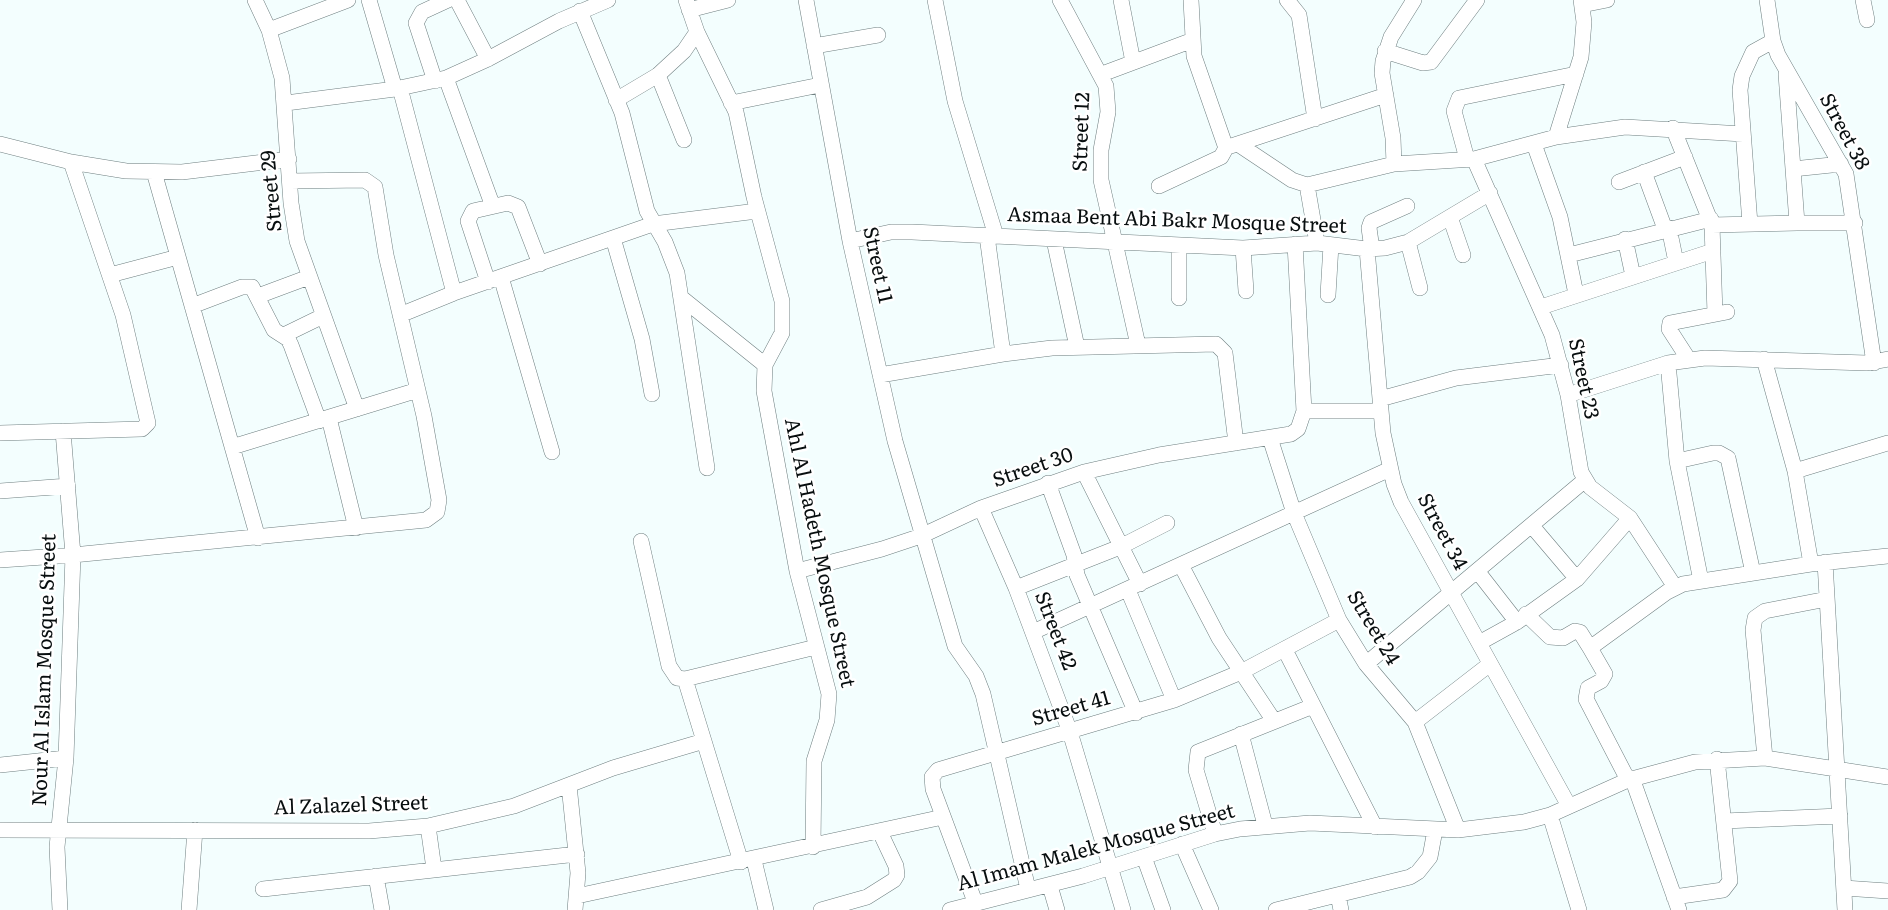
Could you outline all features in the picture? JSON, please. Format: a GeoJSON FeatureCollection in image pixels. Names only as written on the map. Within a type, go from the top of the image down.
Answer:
{"type":"FeatureCollection","features":[{"type":"Feature","properties":{"kind":"street","name":"Street 29"},"geometry":{"type":"LineString","coordinates":[[255,0],[269,30],[286,103],[293,222],[309,277],[357,409]]}},
{"type":"Feature","properties":{"kind":"street"},"geometry":{"type":"LineString","coordinates":[[269,30],[348,0]]}},
{"type":"Feature","properties":{"kind":"street"},"geometry":{"type":"LineString","coordinates":[[369,0],[397,89],[454,293]]}},
{"type":"Feature","properties":{"kind":"street"},"geometry":{"type":"LineString","coordinates":[[448,0],[423,12],[416,23],[492,204]]}},
{"type":"Feature","properties":{"kind":"street"},"geometry":{"type":"LineString","coordinates":[[457,0],[488,59]]}},
{"type":"Feature","properties":{"kind":"street"},"geometry":{"type":"LineString","coordinates":[[286,103],[397,89],[441,79],[488,59],[580,11],[608,0]]}},
{"type":"Feature","properties":{"kind":"street"},"geometry":{"type":"LineString","coordinates":[[687,5],[728,0]]}},
{"type":"Feature","properties":{"kind":"street","name":"Street 11"},"geometry":{"type":"LineString","coordinates":[[806,0],[850,241],[880,375],[921,536],[955,646],[980,684],[1028,889]]}},
{"type":"Feature","properties":{"kind":"street"},"geometry":{"type":"LineString","coordinates":[[935,0],[955,101],[992,236],[1003,354]]}},
{"type":"Feature","properties":{"kind":"street","name":"Street 12"},"geometry":{"type":"LineString","coordinates":[[1060,0],[1102,74],[1108,99],[1101,150],[1101,180],[1138,345]]}},
{"type":"Feature","properties":{"kind":"street"},"geometry":{"type":"LineString","coordinates":[[1121,0],[1133,62]]}},
{"type":"Feature","properties":{"kind":"street"},"geometry":{"type":"LineString","coordinates":[[1191,0],[1193,40],[1198,71],[1232,146],[1292,180],[1307,185],[1394,164],[1470,159],[1556,137],[1625,127],[1673,128],[1743,134]]}},
{"type":"Feature","properties":{"kind":"street"},"geometry":{"type":"LineString","coordinates":[[1287,0],[1299,15],[1315,119]]}},
{"type":"Feature","properties":{"kind":"street"},"geometry":{"type":"LineString","coordinates":[[1394,164],[1393,138],[1382,74],[1385,51],[1414,0]]}},
{"type":"Feature","properties":{"kind":"street"},"geometry":{"type":"LineString","coordinates":[[1385,51],[1423,63],[1431,62],[1477,0]]}},
{"type":"Feature","properties":{"kind":"street"},"geometry":{"type":"LineString","coordinates":[[1556,137],[1576,74],[1583,40],[1581,2],[1607,0]]}},
{"type":"Feature","properties":{"kind":"street","name":"Street 38"},"geometry":{"type":"LineString","coordinates":[[1767,0],[1773,41],[1786,71],[1841,164],[1850,186],[1881,361]]}},
{"type":"Feature","properties":{"kind":"street"},"geometry":{"type":"LineString","coordinates":[[1863,0],[1867,20]]}},
{"type":"Feature","properties":{"kind":"street","name":"Ahl Al Hadeth Mosque Street"},"geometry":{"type":"LineString","coordinates":[[687,5],[696,32],[739,123],[757,211],[782,301],[784,319],[782,333],[765,365],[764,391],[797,571],[827,683],[829,708],[814,761],[813,847]]}},
{"type":"Feature","properties":{"kind":"street"},"geometry":{"type":"LineString","coordinates":[[580,11],[627,128],[645,204],[672,258],[683,300],[707,468]]}},
{"type":"Feature","properties":{"kind":"street"},"geometry":{"type":"LineString","coordinates":[[616,100],[658,75],[684,51],[696,32]]}},
{"type":"Feature","properties":{"kind":"street"},"geometry":{"type":"LineString","coordinates":[[814,46],[878,35]]}},
{"type":"Feature","properties":{"kind":"street"},"geometry":{"type":"LineString","coordinates":[[1102,74],[1193,40]]}},
{"type":"Feature","properties":{"kind":"street"},"geometry":{"type":"LineString","coordinates":[[1750,224],[1740,90],[1742,76],[1753,52],[1773,41]]}},
{"type":"Feature","properties":{"kind":"street"},"geometry":{"type":"LineString","coordinates":[[1786,71],[1797,223]]}},
{"type":"Feature","properties":{"kind":"street","name":"Street 23"},"geometry":{"type":"LineString","coordinates":[[1576,74],[1459,98],[1454,111],[1470,159],[1490,193],[1541,307],[1561,365],[1568,395],[1576,455],[1585,480],[1597,493],[1630,518],[1675,587]]}},
{"type":"Feature","properties":{"kind":"street"},"geometry":{"type":"LineString","coordinates":[[658,75],[684,140]]}},
{"type":"Feature","properties":{"kind":"street"},"geometry":{"type":"LineString","coordinates":[[731,104],[820,86]]}},
{"type":"Feature","properties":{"kind":"street"},"geometry":{"type":"LineString","coordinates":[[1159,186],[1221,157],[1232,146],[1386,95]]}},
{"type":"Feature","properties":{"kind":"street"},"geometry":{"type":"LineString","coordinates":[[1673,128],[1712,222],[1713,251],[1721,313],[1670,323],[1669,328],[1689,360]]}},
{"type":"Feature","properties":{"kind":"street"},"geometry":{"type":"LineString","coordinates":[[0,144],[71,162],[154,172],[210,169],[289,159]]}},
{"type":"Feature","properties":{"kind":"street"},"geometry":{"type":"LineString","coordinates":[[1534,144],[1557,208],[1576,294]]}},
{"type":"Feature","properties":{"kind":"street"},"geometry":{"type":"LineString","coordinates":[[1619,182],[1685,157]]}},
{"type":"Feature","properties":{"kind":"street"},"geometry":{"type":"LineString","coordinates":[[0,433],[142,429],[148,423],[129,335],[71,162]]}},
{"type":"Feature","properties":{"kind":"street"},"geometry":{"type":"LineString","coordinates":[[1793,168],[1841,164]]}},
{"type":"Feature","properties":{"kind":"street"},"geometry":{"type":"LineString","coordinates":[[154,172],[258,538]]}},
{"type":"Feature","properties":{"kind":"street"},"geometry":{"type":"LineString","coordinates":[[1644,172],[1667,229],[1676,262]]}},
{"type":"Feature","properties":{"kind":"street"},"geometry":{"type":"LineString","coordinates":[[0,560],[356,528],[426,520],[437,512],[439,500],[418,390],[373,183],[365,180],[290,181]]}},
{"type":"Feature","properties":{"kind":"street"},"geometry":{"type":"LineString","coordinates":[[1307,185],[1324,244],[1328,295]]}},
{"type":"Feature","properties":{"kind":"street","name":"Asmaa Bent Abi Bakr Mosque Street"},"geometry":{"type":"LineString","coordinates":[[850,241],[891,232],[1179,246],[1243,248],[1324,244],[1369,249],[1408,242],[1490,193]]}},
{"type":"Feature","properties":{"kind":"street"},"geometry":{"type":"LineString","coordinates":[[540,264],[518,207],[508,202],[492,204],[473,211],[468,221],[494,280],[552,452]]}},
{"type":"Feature","properties":{"kind":"street","name":"Street 34"},"geometry":{"type":"LineString","coordinates":[[1407,206],[1371,222],[1369,228],[1380,405],[1390,468],[1401,502],[1569,806]]}},
{"type":"Feature","properties":{"kind":"street"},"geometry":{"type":"LineString","coordinates":[[400,315],[454,293],[653,224],[757,211]]}},
{"type":"Feature","properties":{"kind":"street"},"geometry":{"type":"LineString","coordinates":[[1450,217],[1463,255]]}},
{"type":"Feature","properties":{"kind":"street"},"geometry":{"type":"LineString","coordinates":[[1569,255],[1667,229],[1712,222],[1855,223]]}},
{"type":"Feature","properties":{"kind":"street"},"geometry":{"type":"LineString","coordinates":[[613,238],[642,339],[652,394]]}},
{"type":"Feature","properties":{"kind":"street"},"geometry":{"type":"LineString","coordinates":[[1625,239],[1633,276]]}},
{"type":"Feature","properties":{"kind":"street"},"geometry":{"type":"LineString","coordinates":[[1054,240],[1077,346]]}},
{"type":"Feature","properties":{"kind":"street"},"geometry":{"type":"LineString","coordinates":[[1408,242],[1420,288]]}},
{"type":"Feature","properties":{"kind":"street"},"geometry":{"type":"LineString","coordinates":[[1295,244],[1304,411],[1380,405],[1456,378],[1561,365]]}},
{"type":"Feature","properties":{"kind":"street"},"geometry":{"type":"LineString","coordinates":[[1179,246],[1179,298]]}},
{"type":"Feature","properties":{"kind":"street"},"geometry":{"type":"LineString","coordinates":[[1243,248],[1246,291]]}},
{"type":"Feature","properties":{"kind":"street"},"geometry":{"type":"LineString","coordinates":[[1541,307],[1713,251]]}},
{"type":"Feature","properties":{"kind":"street"},"geometry":{"type":"LineString","coordinates":[[110,275],[178,257]]}},
{"type":"Feature","properties":{"kind":"street"},"geometry":{"type":"LineString","coordinates":[[258,296],[309,277]]}},
{"type":"Feature","properties":{"kind":"street"},"geometry":{"type":"LineString","coordinates":[[192,306],[247,286],[252,287],[274,330],[284,335],[291,345],[324,419],[356,528]]}},
{"type":"Feature","properties":{"kind":"street"},"geometry":{"type":"LineString","coordinates":[[683,300],[765,365]]}},
{"type":"Feature","properties":{"kind":"street"},"geometry":{"type":"LineString","coordinates":[[284,335],[323,316]]}},
{"type":"Feature","properties":{"kind":"street"},"geometry":{"type":"LineString","coordinates":[[880,375],[1003,354],[1077,346],[1212,343],[1220,346],[1225,353],[1236,443]]}},
{"type":"Feature","properties":{"kind":"street"},"geometry":{"type":"LineString","coordinates":[[1568,395],[1668,363],[1705,358],[1881,361]]}},
{"type":"Feature","properties":{"kind":"street"},"geometry":{"type":"LineString","coordinates":[[1764,359],[1827,599],[1839,769],[1845,910]]}},
{"type":"Feature","properties":{"kind":"street"},"geometry":{"type":"LineString","coordinates":[[1668,363],[1677,461],[1701,581]]}},
{"type":"Feature","properties":{"kind":"street"},"geometry":{"type":"LineString","coordinates":[[232,447],[418,390]]}},
{"type":"Feature","properties":{"kind":"street","name":"Street 30"},"geometry":{"type":"LineString","coordinates":[[797,571],[873,552],[921,536],[981,508],[1084,472],[1160,454],[1291,434],[1298,429],[1304,411]]}},
{"type":"Feature","properties":{"kind":"street","name":"Nour Al Islam Mosque Street"},"geometry":{"type":"LineString","coordinates":[[60,910],[57,847],[63,808],[66,758],[73,555],[63,431]]}},
{"type":"Feature","properties":{"kind":"street","name":"Street 24"},"geometry":{"type":"LineString","coordinates":[[1270,438],[1294,513],[1339,620],[1366,664],[1415,722],[1458,830]]}},
{"type":"Feature","properties":{"kind":"street"},"geometry":{"type":"LineString","coordinates":[[1795,471],[1888,443]]}},
{"type":"Feature","properties":{"kind":"street"},"geometry":{"type":"LineString","coordinates":[[1677,461],[1713,453],[1719,453],[1728,458],[1753,573]]}},
{"type":"Feature","properties":{"kind":"street"},"geometry":{"type":"LineString","coordinates":[[1033,632],[1390,468]]}},
{"type":"Feature","properties":{"kind":"street"},"geometry":{"type":"LineString","coordinates":[[1084,472],[1120,547],[1174,700]]}},
{"type":"Feature","properties":{"kind":"street"},"geometry":{"type":"LineString","coordinates":[[1366,664],[1585,480]]}},
{"type":"Feature","properties":{"kind":"street"},"geometry":{"type":"LineString","coordinates":[[1048,483],[1091,607],[1136,713]]}},
{"type":"Feature","properties":{"kind":"street"},"geometry":{"type":"LineString","coordinates":[[0,491],[68,486]]}},
{"type":"Feature","properties":{"kind":"street","name":"Street 42"},"geometry":{"type":"LineString","coordinates":[[981,508],[1016,588],[1071,732],[1123,910]]}},
{"type":"Feature","properties":{"kind":"street"},"geometry":{"type":"LineString","coordinates":[[1479,643],[1521,618],[1578,579],[1630,518]]}},
{"type":"Feature","properties":{"kind":"street"},"geometry":{"type":"LineString","coordinates":[[1016,588],[1076,566],[1167,523]]}},
{"type":"Feature","properties":{"kind":"street"},"geometry":{"type":"LineString","coordinates":[[1532,526],[1578,579]]}},
{"type":"Feature","properties":{"kind":"street"},"geometry":{"type":"LineString","coordinates":[[641,540],[669,666],[673,674],[685,679],[816,647]]}},
{"type":"Feature","properties":{"kind":"street"},"geometry":{"type":"LineString","coordinates":[[1590,648],[1675,587],[1818,563],[1888,556]]}},
{"type":"Feature","properties":{"kind":"street"},"geometry":{"type":"LineString","coordinates":[[1181,565],[1199,602],[1274,722]]}},
{"type":"Feature","properties":{"kind":"street"},"geometry":{"type":"LineString","coordinates":[[1478,572],[1521,618],[1550,637],[1563,638],[1575,631],[1580,632],[1590,648],[1605,674],[1601,681],[1588,688],[1586,699],[1630,779],[1676,904],[1728,886],[1730,875],[1717,759]]}},
{"type":"Feature","properties":{"kind":"street"},"geometry":{"type":"LineString","coordinates":[[1765,758],[1753,630],[1755,618],[1765,611],[1827,599]]}},
{"type":"Feature","properties":{"kind":"street","name":"Street 41"},"geometry":{"type":"LineString","coordinates":[[975,902],[933,789],[935,773],[995,752],[1071,732],[1174,700],[1241,672],[1339,620]]}},
{"type":"Feature","properties":{"kind":"street"},"geometry":{"type":"LineString","coordinates":[[1285,650],[1375,826]]}},
{"type":"Feature","properties":{"kind":"street"},"geometry":{"type":"LineString","coordinates":[[1415,722],[1490,664]]}},
{"type":"Feature","properties":{"kind":"street"},"geometry":{"type":"LineString","coordinates":[[685,679],[704,741],[766,910]]}},
{"type":"Feature","properties":{"kind":"street"},"geometry":{"type":"LineString","coordinates":[[1215,834],[1196,770],[1196,758],[1203,749],[1313,706]]}},
{"type":"Feature","properties":{"kind":"street"},"geometry":{"type":"LineString","coordinates":[[1241,734],[1265,825]]}},
{"type":"Feature","properties":{"kind":"street","name":"Al Zalazel Street"},"geometry":{"type":"LineString","coordinates":[[0,830],[369,831],[428,826],[495,812],[613,768],[704,741]]}},
{"type":"Feature","properties":{"kind":"street"},"geometry":{"type":"LineString","coordinates":[[0,765],[66,758]]}},
{"type":"Feature","properties":{"kind":"street","name":"Al Imam Malek Mosque Street"},"geometry":{"type":"LineString","coordinates":[[950,910],[975,902],[993,904],[1028,889],[1050,886],[1215,834],[1265,825],[1310,823],[1435,830],[1497,828],[1550,815],[1630,779],[1674,766],[1717,759],[1765,758],[1888,777]]}},
{"type":"Feature","properties":{"kind":"street"},"geometry":{"type":"LineString","coordinates":[[568,785],[577,854],[576,903],[943,817]]}},
{"type":"Feature","properties":{"kind":"street"},"geometry":{"type":"LineString","coordinates":[[1550,815],[1579,910]]}},
{"type":"Feature","properties":{"kind":"street"},"geometry":{"type":"LineString","coordinates":[[1724,821],[1840,816]]}},
{"type":"Feature","properties":{"kind":"street"},"geometry":{"type":"LineString","coordinates":[[428,826],[434,869]]}},
{"type":"Feature","properties":{"kind":"street"},"geometry":{"type":"LineString","coordinates":[[189,910],[195,830]]}},
{"type":"Feature","properties":{"kind":"street"},"geometry":{"type":"LineString","coordinates":[[1276,910],[1339,902],[1418,872],[1430,857],[1435,830]]}},
{"type":"Feature","properties":{"kind":"street"},"geometry":{"type":"LineString","coordinates":[[821,910],[839,908],[883,889],[897,875],[896,866],[880,832]]}},
{"type":"Feature","properties":{"kind":"street"},"geometry":{"type":"LineString","coordinates":[[1182,844],[1211,910]]}},
{"type":"Feature","properties":{"kind":"street"},"geometry":{"type":"LineString","coordinates":[[263,889],[577,854]]}},
{"type":"Feature","properties":{"kind":"street"},"geometry":{"type":"LineString","coordinates":[[1144,857],[1163,910]]}},
{"type":"Feature","properties":{"kind":"street"},"geometry":{"type":"LineString","coordinates":[[376,876],[382,910]]}},
{"type":"Feature","properties":{"kind":"street"},"geometry":{"type":"LineString","coordinates":[[1050,886],[1057,910]]}},
{"type":"Feature","properties":{"kind":"street"},"geometry":{"type":"LineString","coordinates":[[1844,888],[1888,891]]}}]}
